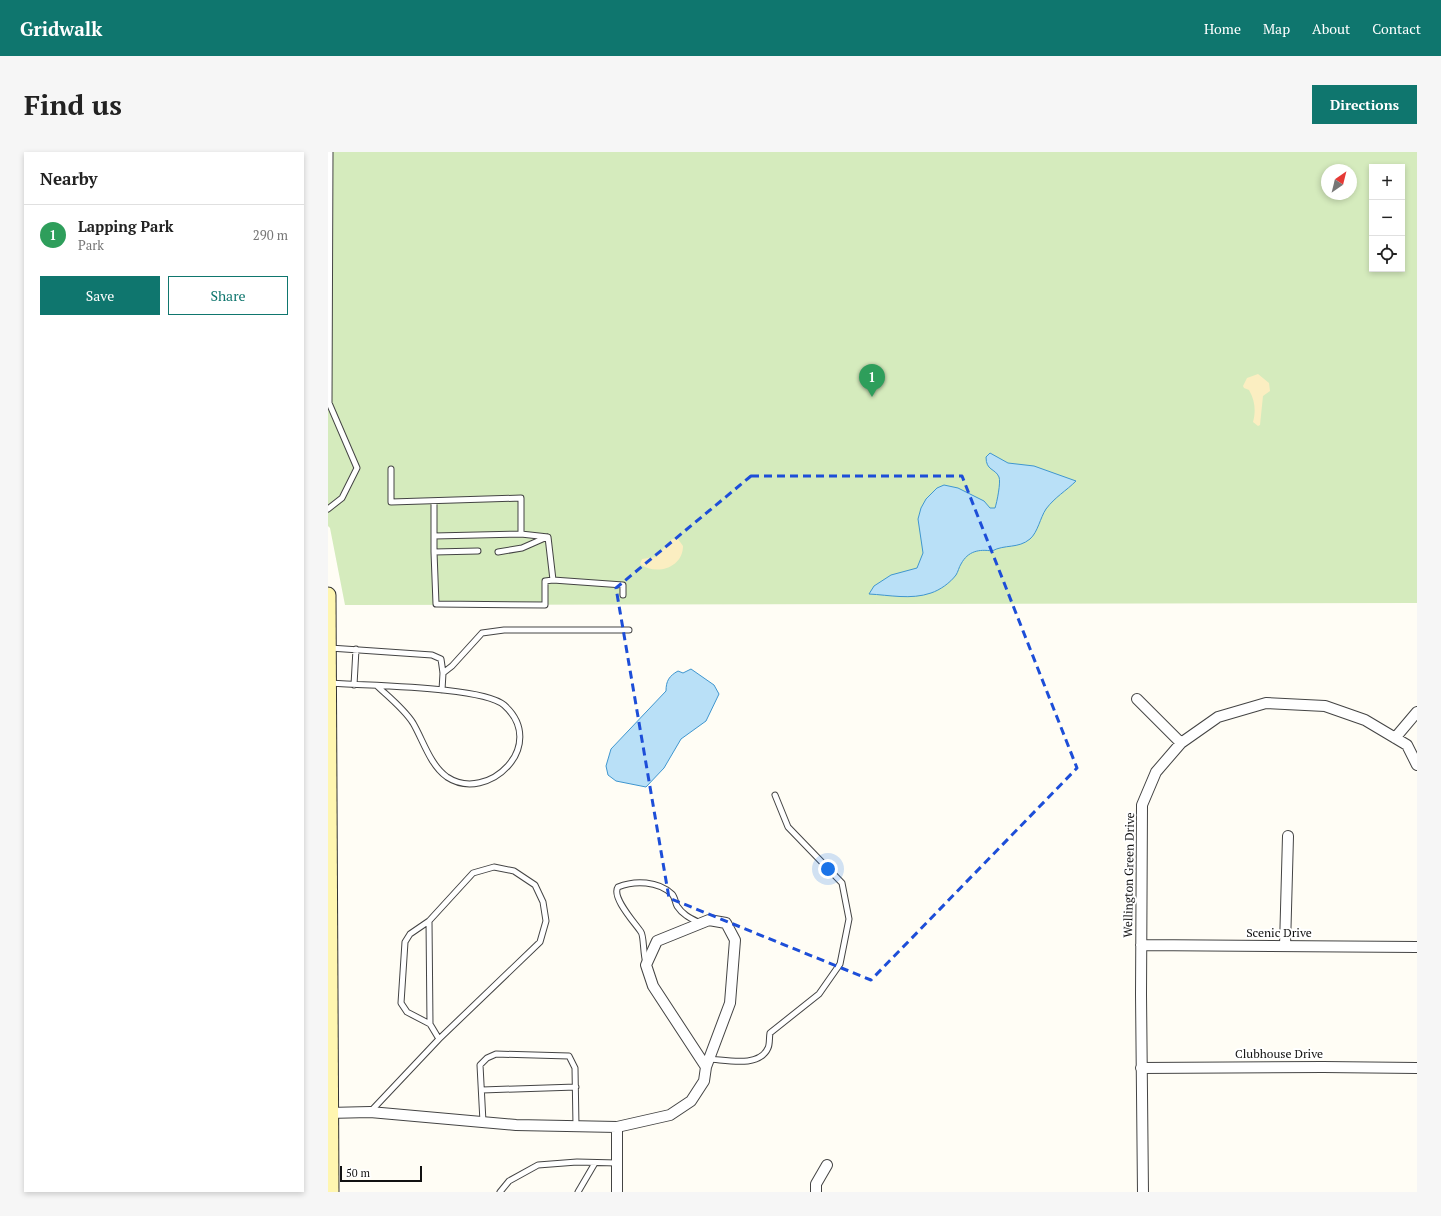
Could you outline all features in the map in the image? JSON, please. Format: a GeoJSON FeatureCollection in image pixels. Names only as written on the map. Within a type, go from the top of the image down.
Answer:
{"type":"FeatureCollection","features":[{"type":"Feature","properties":{"kind":"main road"},"geometry":{"type":"LineString","coordinates":[[328,603],[329,1113],[331,1192]]}},
{"type":"Feature","properties":{"kind":"street"},"geometry":{"type":"LineString","coordinates":[[1137,698],[1181,743]]}},
{"type":"Feature","properties":{"kind":"street","name":"Wellington Green Drive"},"geometry":{"type":"LineString","coordinates":[[1143,1192],[1141,1068],[1142,806],[1156,772],[1181,743],[1218,717],[1266,703],[1325,706],[1365,720],[1407,745],[1417,766]]}},
{"type":"Feature","properties":{"kind":"street"},"geometry":{"type":"LineString","coordinates":[[1395,738],[1417,712]]}},
{"type":"Feature","properties":{"kind":"street"},"geometry":{"type":"LineString","coordinates":[[1285,946],[1288,836]]}},
{"type":"Feature","properties":{"kind":"street"},"geometry":{"type":"LineString","coordinates":[[329,1113],[370,1112],[516,1125],[617,1127],[670,1115],[691,1101],[704,1081],[708,1063],[730,1003],[735,940],[726,923],[709,920],[657,941],[646,965],[653,986],[708,1063]]}},
{"type":"Feature","properties":{"kind":"street","name":"Scenic Drive"},"geometry":{"type":"LineString","coordinates":[[1141,945],[1417,947]]}},
{"type":"Feature","properties":{"kind":"street","name":"Clubhouse Drive"},"geometry":{"type":"LineString","coordinates":[[1141,1068],[1323,1066],[1417,1068]]}},
{"type":"Feature","properties":{"kind":"street"},"geometry":{"type":"LineString","coordinates":[[617,1127],[617,1192]]}},
{"type":"Feature","properties":{"kind":"street"},"geometry":{"type":"LineString","coordinates":[[816,1192],[816,1184],[827,1165]]}},
{"type":"Feature","properties":{"kind":"lane"},"geometry":{"type":"LineString","coordinates":[[328,509],[342,498],[357,468],[329,403],[330,152]]}},
{"type":"Feature","properties":{"kind":"lane"},"geometry":{"type":"LineString","coordinates":[[391,469],[391,502],[521,498],[522,534]]}},
{"type":"Feature","properties":{"kind":"lane"},"geometry":{"type":"LineString","coordinates":[[434,501],[436,604],[546,605],[545,581],[553,580],[623,585],[623,595]]}},
{"type":"Feature","properties":{"kind":"lane"},"geometry":{"type":"LineString","coordinates":[[434,536],[522,534],[548,537]]}},
{"type":"Feature","properties":{"kind":"lane"},"geometry":{"type":"LineString","coordinates":[[498,552],[522,548],[548,537]]}},
{"type":"Feature","properties":{"kind":"lane"},"geometry":{"type":"LineString","coordinates":[[548,537],[553,580]]}},
{"type":"Feature","properties":{"kind":"lane"},"geometry":{"type":"LineString","coordinates":[[434,552],[478,551]]}},
{"type":"Feature","properties":{"kind":"lane"},"geometry":{"type":"LineString","coordinates":[[443,673],[452,666],[482,633],[504,630],[629,630]]}},
{"type":"Feature","properties":{"kind":"lane"},"geometry":{"type":"LineString","coordinates":[[329,647],[432,655],[441,659],[443,673],[442,690]]}},
{"type":"Feature","properties":{"kind":"lane"},"geometry":{"type":"LineString","coordinates":[[354,685],[356,649]]}},
{"type":"Feature","properties":{"kind":"lane"},"geometry":{"type":"LineString","coordinates":[[329,683],[442,690],[488,697],[502,704],[514,716],[519,728],[520,741],[511,763],[501,773],[490,779],[474,783],[462,783],[447,776],[434,762],[412,722],[400,707],[377,686]]}},
{"type":"Feature","properties":{"kind":"lane"},"geometry":{"type":"LineString","coordinates":[[708,1063],[749,1061],[761,1058],[769,1047],[770,1033],[818,994],[840,964],[849,918],[842,884],[788,827],[775,795]]}},
{"type":"Feature","properties":{"kind":"lane"},"geometry":{"type":"LineString","coordinates":[[370,1112],[440,1039],[540,942],[546,921],[543,902],[535,885],[514,871],[494,867],[473,873],[429,921],[410,934],[405,942],[401,1003],[407,1012],[430,1024],[440,1039]]}},
{"type":"Feature","properties":{"kind":"lane"},"geometry":{"type":"LineString","coordinates":[[646,965],[643,953],[643,934],[626,912],[617,895],[616,889],[618,887],[640,883],[660,886],[672,895],[686,916],[700,923]]}},
{"type":"Feature","properties":{"kind":"lane"},"geometry":{"type":"LineString","coordinates":[[429,921],[430,1024]]}},
{"type":"Feature","properties":{"kind":"lane"},"geometry":{"type":"LineString","coordinates":[[483,1122],[480,1065],[487,1058],[496,1054],[569,1056],[575,1068],[576,1126]]}},
{"type":"Feature","properties":{"kind":"lane"},"geometry":{"type":"LineString","coordinates":[[482,1090],[576,1087]]}},
{"type":"Feature","properties":{"kind":"lane"},"geometry":{"type":"LineString","coordinates":[[500,1192],[510,1181],[538,1165],[595,1162],[617,1163]]}},
{"type":"Feature","properties":{"kind":"lane"},"geometry":{"type":"LineString","coordinates":[[578,1192],[595,1162]]}},
{"type":"Feature","properties":{"kind":"highlighted area"},"geometry":{"type":"Polygon","coordinates":[[[751,476],[962,476],[1077,768],[871,980],[669,898],[616,588],[751,476]]]}},
{"type":"Feature","properties":{"kind":"green space"},"geometry":{"type":"Polygon","coordinates":[[[328,152],[1417,152],[1417,603],[345,605],[330,528],[328,526],[328,152]]]}},
{"type":"Feature","properties":{"kind":"sand"},"geometry":{"type":"Polygon","coordinates":[[[1258,374],[1269,383],[1270,391],[1263,396],[1260,425],[1258,426],[1253,422],[1255,410],[1253,398],[1249,390],[1243,386],[1247,378],[1258,374]]]}},
{"type":"Feature","properties":{"kind":"sand"},"geometry":{"type":"Polygon","coordinates":[[[672,539],[678,539],[683,546],[682,554],[674,565],[668,568],[653,569],[646,568],[640,564],[642,559],[656,557],[672,539]]]}},
{"type":"Feature","properties":{"kind":"water"},"geometry":{"type":"Polygon","coordinates":[[[990,453],[1008,463],[1034,466],[1076,481],[1046,509],[1035,533],[1030,539],[1021,544],[992,551],[983,550],[970,554],[960,565],[954,578],[938,590],[916,596],[869,594],[874,586],[891,575],[917,568],[923,553],[918,519],[921,508],[926,499],[937,488],[944,485],[958,488],[984,501],[990,508],[995,508],[999,477],[987,465],[986,457],[990,453]]]}},
{"type":"Feature","properties":{"kind":"water"},"geometry":{"type":"Polygon","coordinates":[[[691,669],[714,685],[719,694],[706,721],[681,739],[664,768],[646,787],[616,781],[608,775],[606,766],[611,749],[666,691],[667,682],[672,675],[678,671],[683,673],[691,669]]]}},
{"type":"Feature","properties":{"kind":"place","name":"Lapping Park"},"geometry":{"type":"Point","coordinates":[872,397]}}]}
